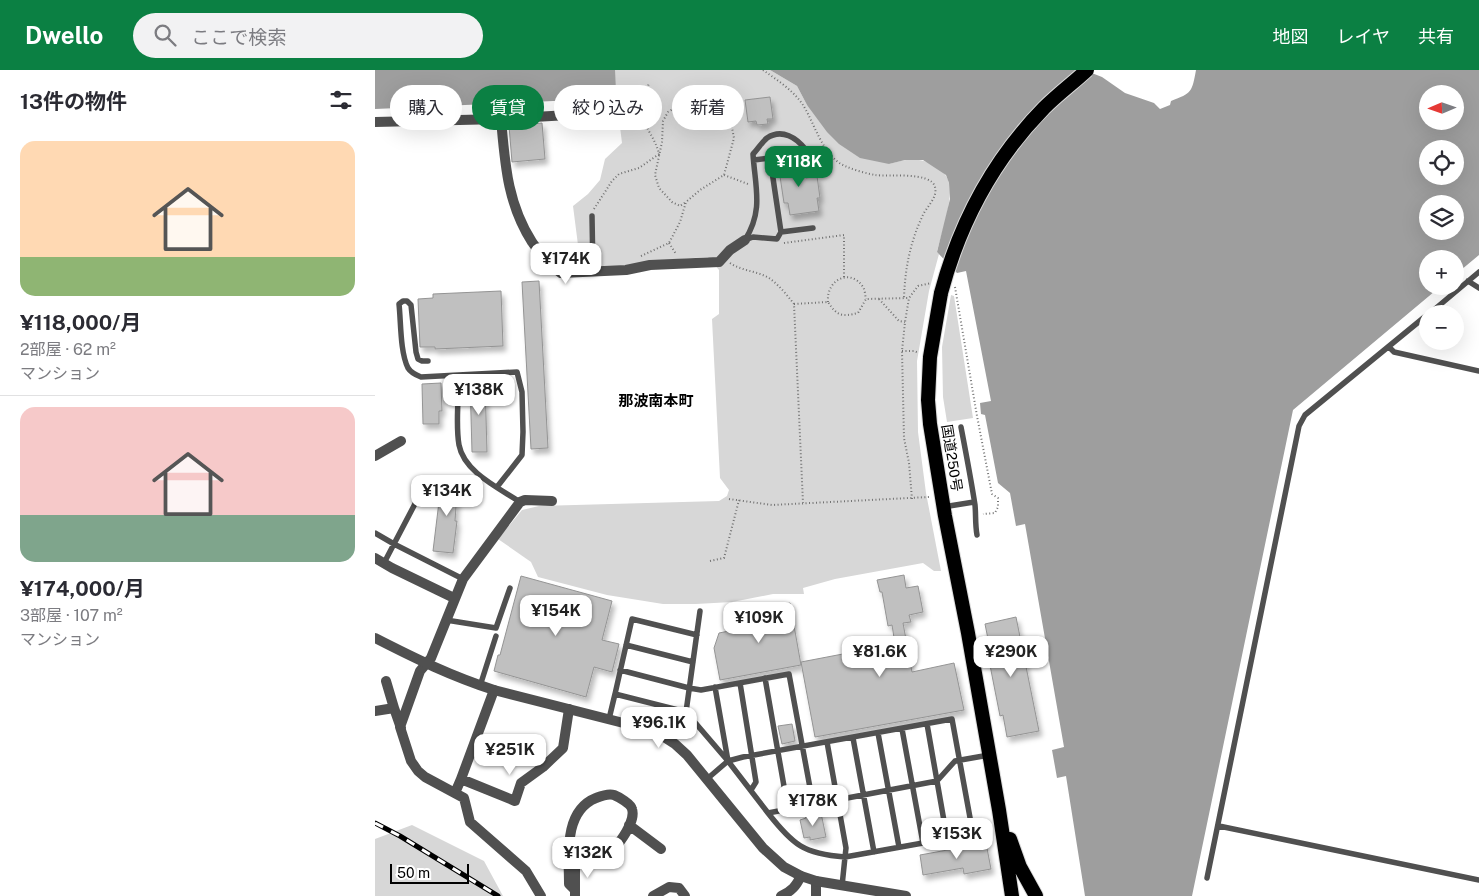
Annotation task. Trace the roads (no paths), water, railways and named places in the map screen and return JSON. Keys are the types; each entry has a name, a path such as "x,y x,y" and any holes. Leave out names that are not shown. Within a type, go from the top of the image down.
{"highway":[{"name":"国道250号","path":"1012,896 999,810 934,453 928,400 930,357 941,293 957,239 988,178 1009,148 1045,107 1087,70"},
{"path":"999,810 1020,867 1037,896"}],"street":[{"path":"375,122 472,119"},
{"path":"502,130 509,189 519,219 538,250 553,268 561,273 626,270 650,265 719,262 730,250 745,240"},
{"path":"375,456 401,441"},
{"path":"401,729 400,727 420,671 431,658 463,579 520,502 525,500 552,500"},
{"path":"379,561 454,598"},
{"path":"375,638 451,676 480,686 647,729 661,735 687,755 763,848 785,867 801,876 816,881 907,896"},
{"path":"386,681 413,765 425,777 464,798 470,822 526,871 541,896"},
{"path":"455,793 494,690"},
{"path":"375,711 394,708"},
{"path":"461,780 515,801 521,783 543,767 563,748 569,709"},
{"path":"605,795 616,796 631,806 633,816 620,841 608,856 595,863 575,864 575,893 569,884 572,824 585,805 592,800 605,795"},
{"path":"629,824 661,849"},
{"path":"781,896 797,886 801,876"},
{"path":"816,881 816,896"},
{"path":"653,896 669,887 679,888 685,896"}],"lane":[{"path":"745,240 753,227 757,211 753,154 768,137 790,135 799,140 806,150"},
{"path":"745,240 753,237 777,239 781,232 769,158 754,160"},
{"path":"592,216 593,272"},
{"path":"781,232 813,228"},
{"path":"1439,305 1479,272"},
{"path":"1468,281 1479,288"},
{"path":"428,361 418,359 411,305 407,301 403,301 399,304 404,358 409,370 415,375 421,377 517,372 522,392 522,455 497,487"},
{"path":"1207,878 1299,426 1305,414 1419,321"},
{"path":"1389,346 1394,352 1479,371"},
{"path":"458,394 459,444 463,458 477,473 520,502"},
{"path":"961,427 976,514 974,518 977,535"},
{"path":"379,561 394,544 417,500"},
{"path":"943,507 974,502"},
{"path":"375,533 463,579"},
{"path":"446,620 496,628 509,588"},
{"path":"686,712 700,611"},
{"path":"609,719 632,620 697,635"},
{"path":"480,686 496,636"},
{"path":"626,645 693,662"},
{"path":"620,670 701,690 789,674 813,804"},
{"path":"765,678 788,809"},
{"path":"740,683 756,782 751,790"},
{"path":"715,687 728,761"},
{"path":"615,694 686,712 728,761 781,830 806,850 824,855 845,857 973,834 953,719 752,755 728,761 707,779"},
{"path":"927,724 947,838"},
{"path":"901,729 923,843"},
{"path":"878,733 899,847"},
{"path":"853,738 874,852"},
{"path":"827,742 846,848 842,886"},
{"path":"769,813 937,781 955,760 989,755"},
{"path":"1219,826 1479,880"}],"railway":[{"path":"375,823 400,836 498,896"}],"district":[{"name":"那波南本町","path":"656,401"}]}
